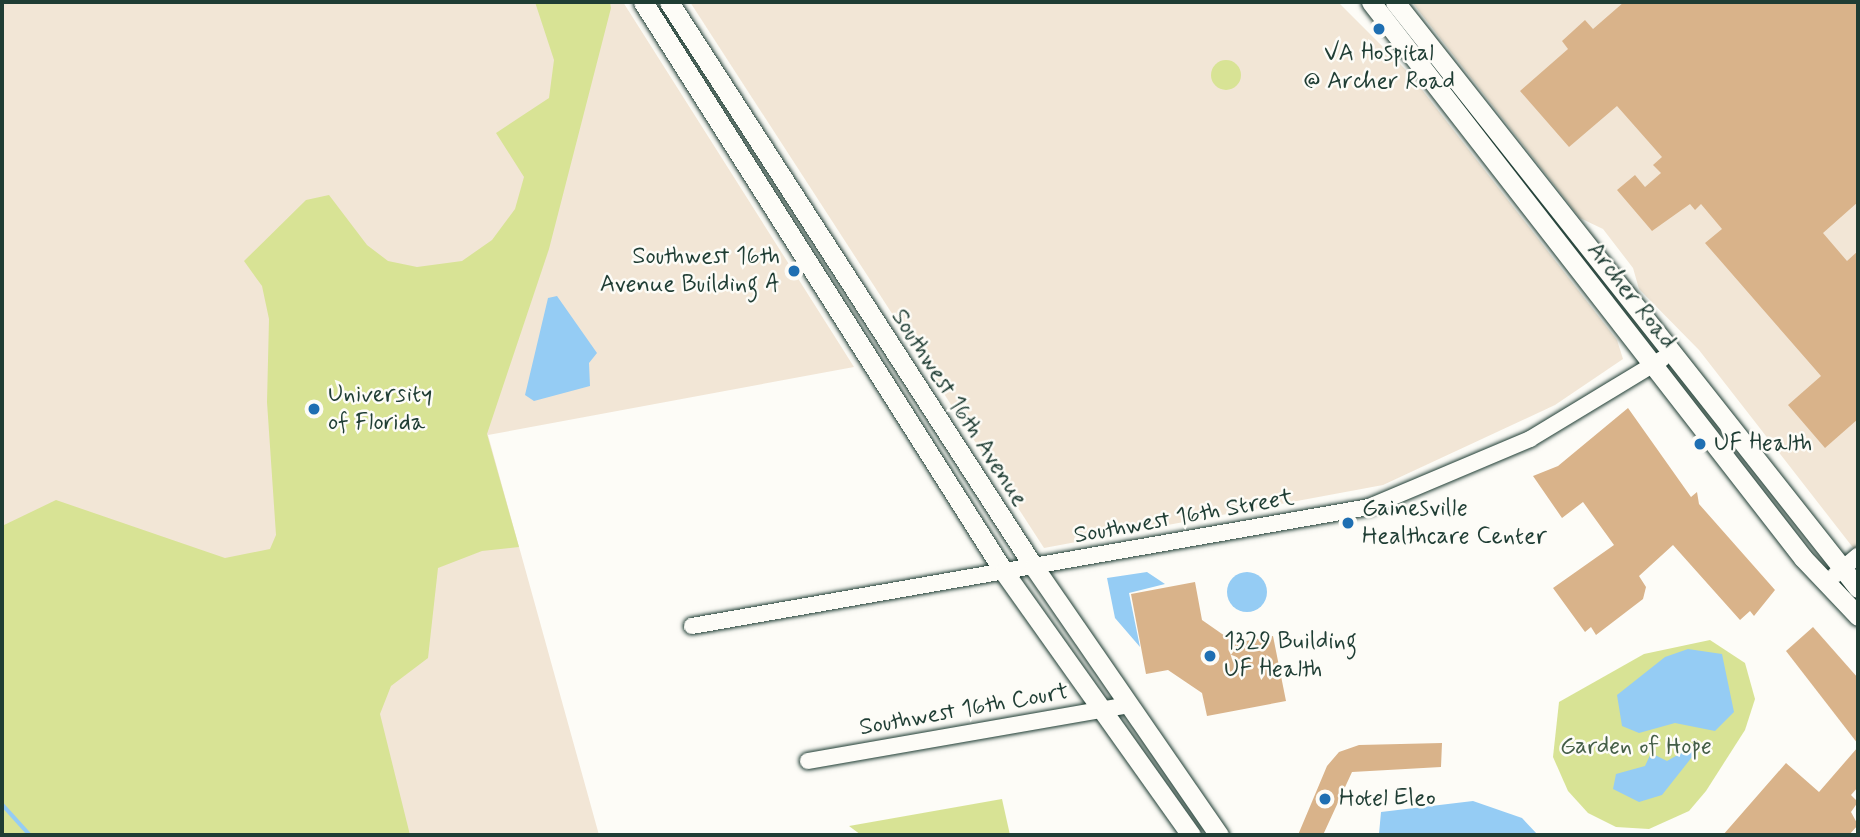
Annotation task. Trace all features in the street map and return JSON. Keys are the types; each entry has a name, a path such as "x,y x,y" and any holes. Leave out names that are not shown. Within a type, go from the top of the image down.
{"main road":[{"name":"Southwest 16th Avenue","path":"643,2 1004,572 1191,835"},
{"name":"Southwest 16th Avenue","path":"669,2 1034,567 1219,835"},
{"name":"Archer Road","path":"1371,2 1661,359 1858,588"},
{"name":"Archer Road","path":"1395,2 1825,583 1858,616"}],"street":[{"name":"Southwest 16th Street","path":"692,626 1034,567 1389,501 1531,439 1661,359"},
{"path":"1825,583 1858,556"},
{"name":"Southwest 16th Court","path":"808,761 1128,705"}],"shaded area":[{"name":"University of Florida","path":"2,2 623,2 854,367 488,435 599,835 2,835"},
{"path":"690,2 1338,2 1409,73 1617,340 1623,359 1555,405 1383,485 1044,548"},
{"path":"1412,2 1858,2 1858,554 1699,350 1639,289 1633,268 1603,229 1580,218"}],"green space":[{"path":"535,2 610,2 611,8 549,249 487,434 519,547 482,551 438,568 428,658 391,686 380,714 410,835 2,835 2,526 56,500 225,558 270,549 276,535 267,402 269,319 262,286 244,261 306,200 329,195 367,245 388,261 417,267 462,261 492,240 515,209 524,177 496,133 549,98 554,60"},
{"path":"1226,60 1237,64 1241,75 1237,86 1226,90 1215,86 1211,75 1215,64"},
{"name":"Garden of Hope","path":"1710,640 1745,663 1755,699 1745,730 1706,791 1689,811 1649,829 1616,827 1588,813 1568,791 1553,757 1559,702 1644,654"},
{"path":"1002,799 1010,835 861,835 849,826"}],"water":[{"path":"557,296 597,353 589,363 590,386 534,401 525,395 548,298"},
{"path":"1147,572 1165,584 1129,593 1140,647 1115,618 1107,578"},
{"path":"1247,572 1261,578 1267,592 1261,606 1247,612 1233,606 1227,592 1233,578"},
{"path":"1688,649 1722,654 1734,712 1715,731 1675,723 1639,733 1622,726 1617,695 1665,657"},
{"path":"1688,749 1696,752 1662,795 1639,802 1613,789 1616,774 1645,766 1651,753 1667,761"},
{"path":"1473,801 1522,818 1538,835 1379,834 1381,812"}],"building":[{"path":"1624,2 1858,2 1858,202 1823,233 1847,261 1858,251 1858,419 1825,448 1788,405 1821,376 1705,243 1722,229 1701,204 1695,210 1690,204 1652,231 1617,190 1635,175 1645,187 1661,173 1653,165 1662,157 1617,106 1569,147 1520,91 1568,49 1562,41 1585,20 1593,29"},
{"path":"1628,408 1691,497 1697,492 1699,504 1775,590 1754,616 1750,611 1740,620 1673,545 1639,576 1646,587 1643,599 1596,635 1591,627 1585,632 1553,588 1614,545 1583,502 1562,518 1533,476 1558,466"},
{"name":"1329 Building UF Health","path":"1195,582 1202,620 1235,643 1273,636 1286,701 1207,716 1202,693 1168,670 1146,674 1131,594"},
{"path":"1813,627 1858,678 1858,744 1786,651"},
{"name":"Hotel Eleo","path":"1442,743 1441,767 1352,772 1323,835 1298,835 1327,766 1339,752 1359,745"},
{"path":"1858,747 1858,787 1851,795 1858,802 1851,812 1858,825 1849,835 1723,835 1786,763 1819,792"}],"waterway":[{"path":"2,804 30,835"}],"place":[{"name":"VA Hospital @ Archer Road","path":"1379,29"},
{"name":"Southwest 16th Avenue Building A","path":"794,271"},
{"name":"University of Florida","path":"314,409"},
{"name":"UF Health","path":"1700,444"},
{"name":"Gainesville Healthcare Center","path":"1348,523"},
{"name":"1329 Building UF Health","path":"1210,656"},
{"name":"Hotel Eleo","path":"1325,799"}]}
